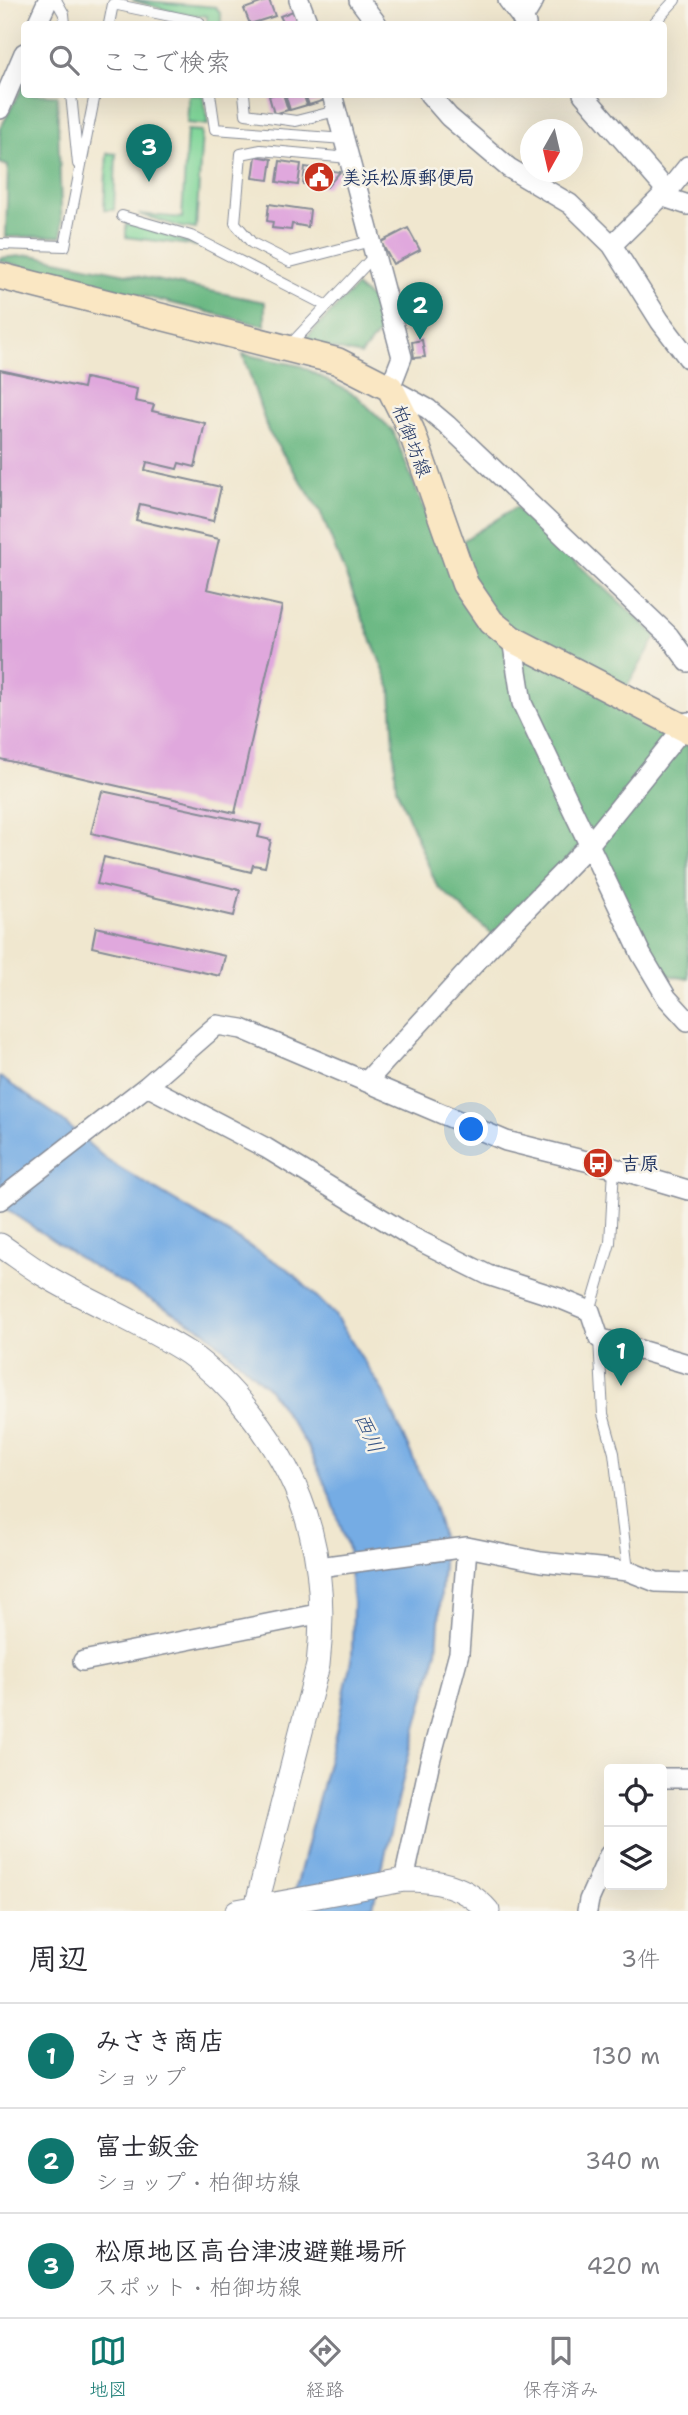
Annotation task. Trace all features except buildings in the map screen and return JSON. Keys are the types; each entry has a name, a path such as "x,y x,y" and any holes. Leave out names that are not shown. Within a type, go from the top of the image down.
{"main road":[{"name":"柏御坊線","path":"0,276 337,361 390,388 411,430 465,584 491,622 512,639 686,726"}],"street":[{"path":"38,21 48,0"},
{"path":"299,0 307,21"},
{"path":"359,0 375,21"},
{"path":"508,0 523,21"},
{"path":"524,21 534,0"},
{"path":"0,109 21,60"},
{"path":"432,98 449,117 509,168 570,204 612,245 660,321 688,358"},
{"path":"585,98 664,193 688,205"},
{"path":"334,103 401,358 390,388 428,409 447,425 669,636 688,662"},
{"path":"612,245 688,166"},
{"path":"512,639 522,703 641,954 667,998 688,1021"},
{"path":"367,1081 487,950 588,846 686,726"},
{"path":"0,1200 146,1086 216,1026 242,1029 506,1140 688,1190"},
{"path":"146,1086 266,1148 412,1237 488,1275 590,1311 599,1338 688,1364"},
{"path":"0,1245 45,1275 143,1326 190,1355 237,1396 259,1423 288,1468 313,1535 319,1567 322,1613 319,1655 311,1697 255,1908 404,1880 444,1882 465,1892 488,1911"},
{"path":"319,1567 462,1548 541,1562 628,1571 656,1582 688,1583"},
{"path":"404,1880 429,1761 459,1653 462,1548"},
{"path":"83,1661 322,1613"},
{"path":"667,1778 688,1778"},
{"path":"587,1911 604,1866"}],"lane":[{"path":"56,0 65,21"},
{"path":"656,21 676,0"},
{"path":"110,21 113,4 180,21"},
{"path":"71,98 79,175"},
{"path":"0,244 65,246 94,98"},
{"path":"211,98 215,129 347,149"},
{"path":"244,98 246,114 296,121 334,103"},
{"path":"347,149 261,150 241,154 235,223 252,243 290,262 373,248"},
{"path":"122,216 191,236 327,306"},
{"path":"288,347 327,306 373,248"},
{"path":"590,1311 610,1243 614,1168"},
{"path":"599,1338 603,1414 614,1453 628,1571"}],"green space":[{"path":"132,0 216,7 221,21 207,21 207,16 178,13"},
{"path":"21,90 21,98 57,98 62,236 6,237 8,166 0,163 0,129"},
{"path":"189,98 204,98 208,125 187,123"},
{"path":"187,130 202,131 196,229 139,214 182,218"},
{"path":"107,153 116,154 114,210 104,210"},
{"path":"126,224 138,226 198,246 126,237"},
{"path":"32,255 265,302 265,326 0,261 0,258"},
{"path":"356,287 377,303 379,333 361,355 302,342"},
{"path":"243,354 301,366 357,396 393,431 442,554 516,507 657,636 615,707 688,743 688,979 656,973 591,834 494,936 437,886 396,788 391,689 320,511 268,431"}],"water":[{"name":"西川","path":"0,1077 56,1115 107,1160 289,1270 334,1314 384,1393 433,1503 441,1531 443,1564 437,1651 373,1906 338,1911 290,1911 338,1723 352,1655 353,1602 348,1549 332,1500 308,1447 268,1388 206,1332 84,1261 0,1205"}],"place":[{"name":"美浜松原郵便局","path":"319,177"},
{"name":"松原地区高台津波避難場所","path":"149,182"},
{"name":"富士鈑金","path":"420,340"},
{"name":"吉原","path":"598,1163"},
{"name":"みさき商店","path":"621,1386"}]}
